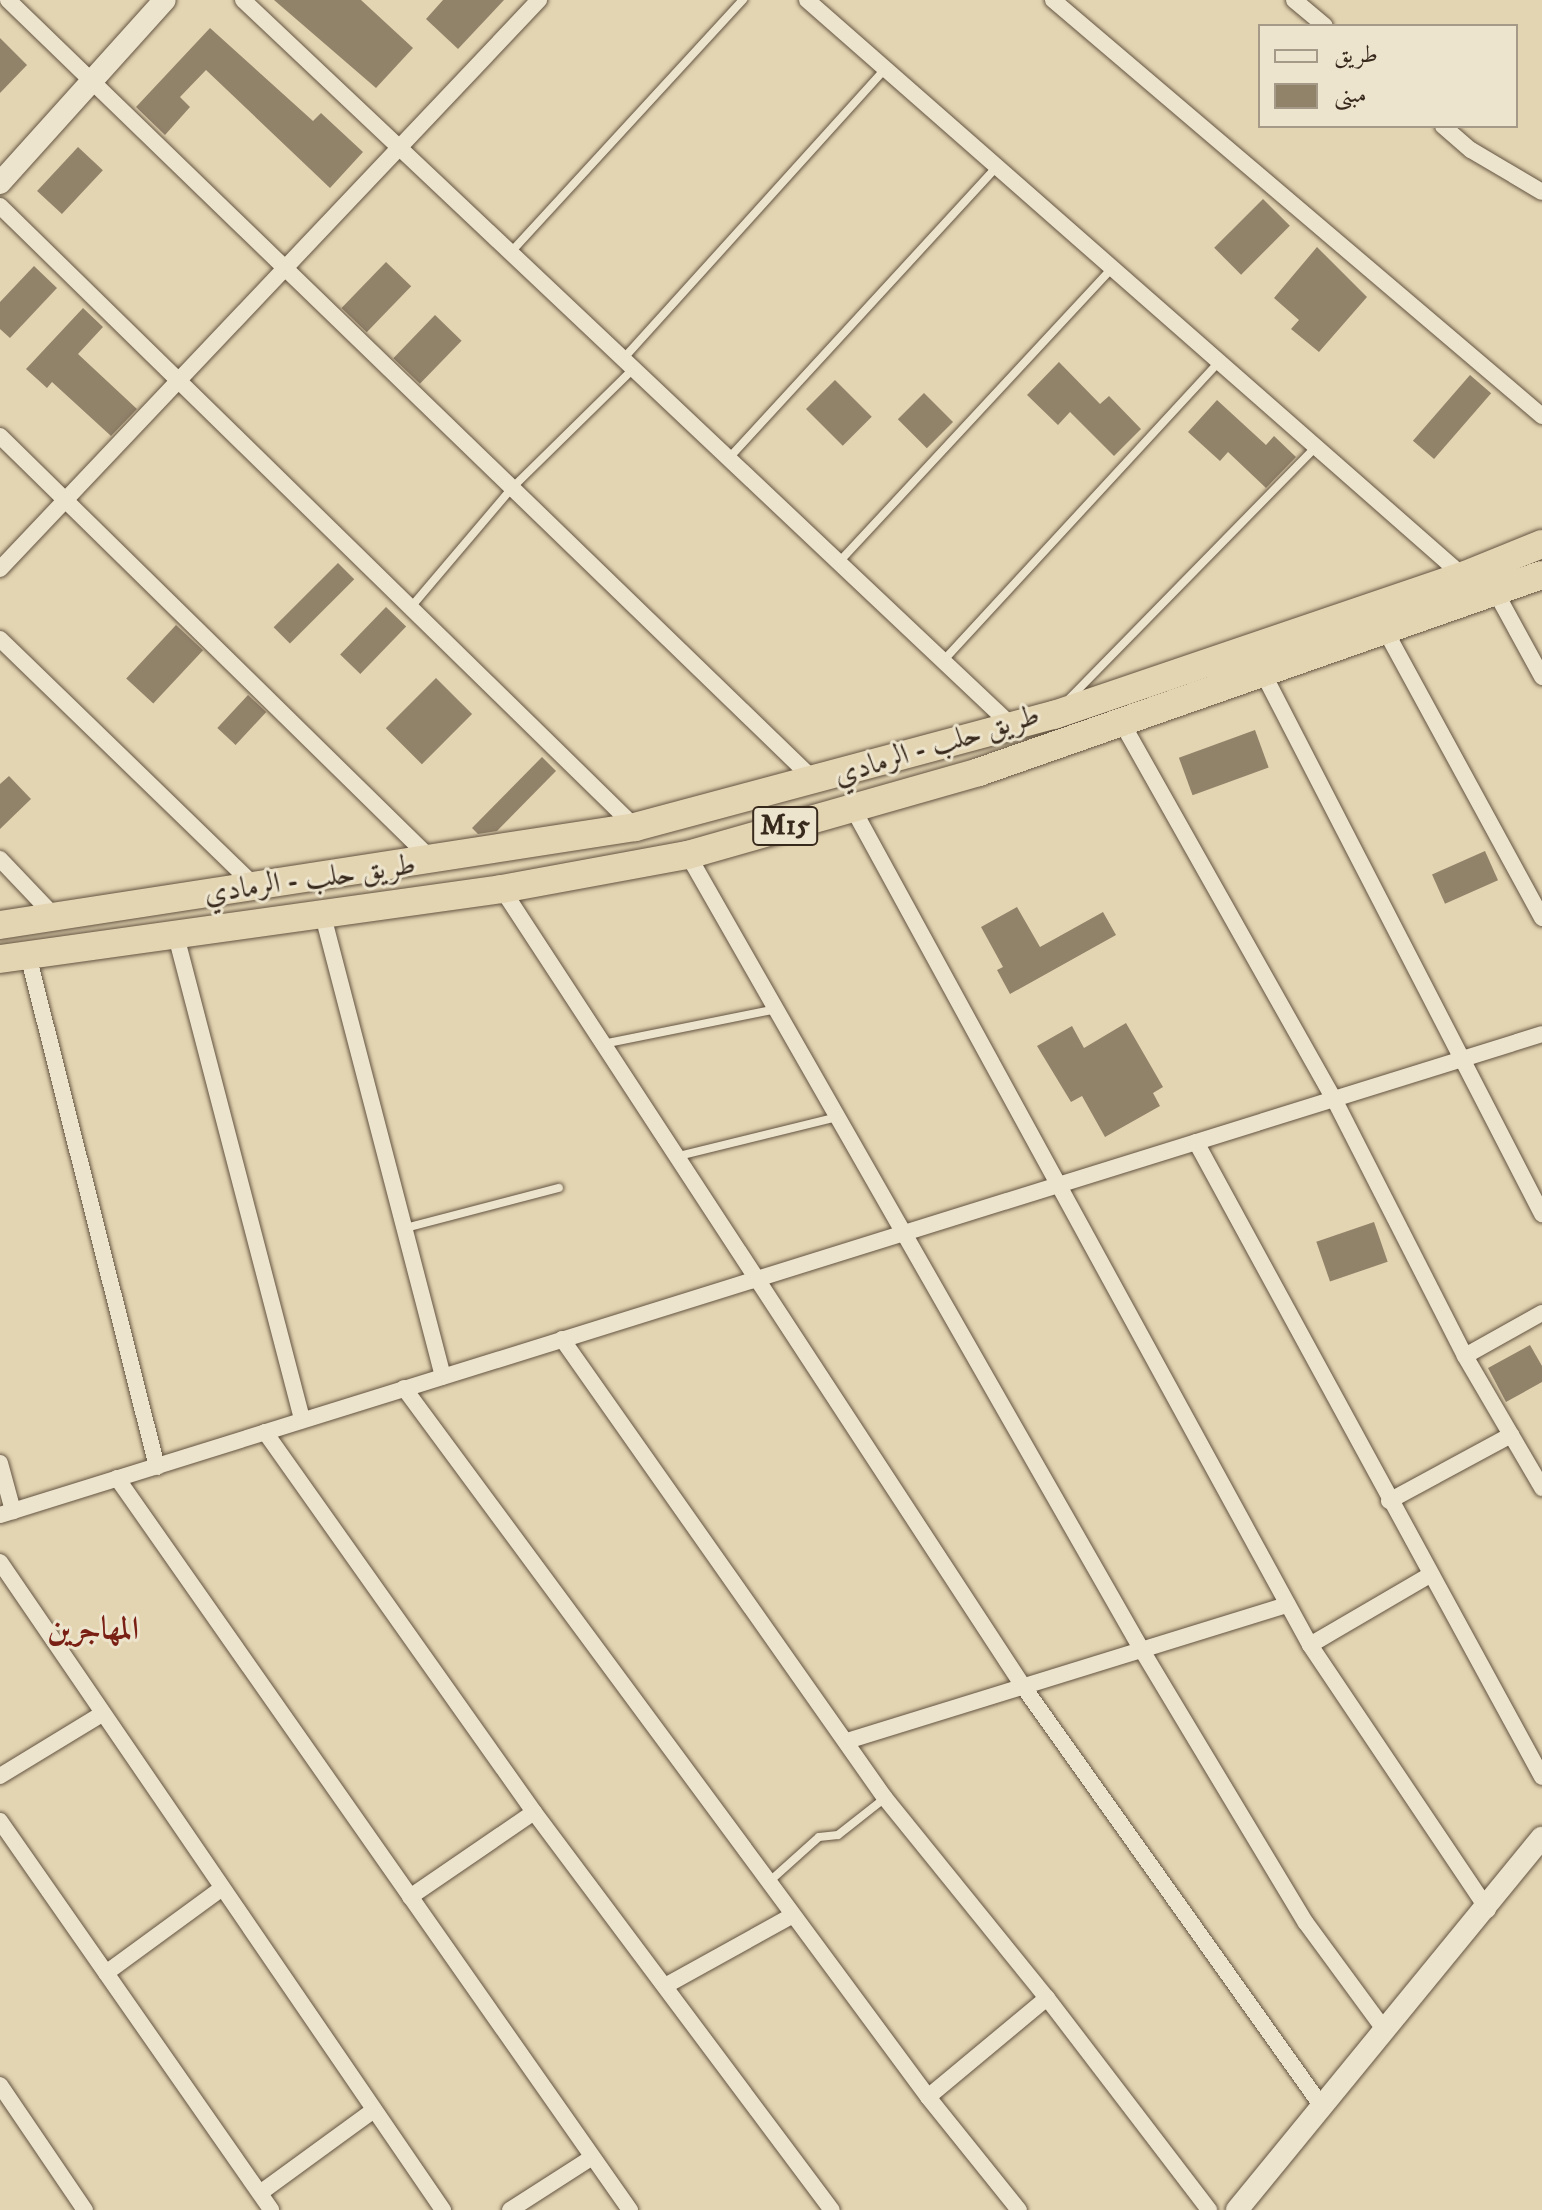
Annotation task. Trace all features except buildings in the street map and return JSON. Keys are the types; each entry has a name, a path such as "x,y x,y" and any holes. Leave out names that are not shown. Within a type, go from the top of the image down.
{"highway":[{"name":"طريق حلب - الرمادي","path":"0,925 257,888 635,827 1010,724 1054,715 1463,576 1542,544"},
{"name":"طريق حلب - الرمادي","path":"14,957 175,932 502,889 688,855 979,772 1542,575"}],"street":[{"path":"8,0 814,780"},
{"path":"0,183 165,0"},
{"path":"243,0 1010,724"},
{"path":"0,569 539,0"},
{"path":"807,0 1463,576"},
{"path":"1053,0 1542,416"},
{"path":"1294,0 1323,24"},
{"path":"1445,128 1471,150 1542,192"},
{"path":"0,206 635,827"},
{"path":"0,436 432,860"},
{"path":"1495,591 1542,677"},
{"path":"1385,630 1542,918"},
{"path":"0,639 257,888"},
{"path":"1263,673 1459,1059 1542,1214"},
{"path":"1122,723 1334,1099 1465,1356 1542,1488"},
{"path":"852,807 1310,1645 1488,1910"},
{"path":"688,855 906,1232 1143,1652 1306,1923 1386,2032"},
{"path":"0,859 54,916"},
{"path":"502,889 674,1157 1025,1689 1321,2105"},
{"path":"322,912 443,1376"},
{"path":"175,932 302,1419"},
{"path":"14,957 157,1467"},
{"path":"0,1463 6,1513 1542,1034"},
{"path":"1196,1142 1542,1777"},
{"path":"1465,1356 1542,1313"},
{"path":"562,1339 885,1798 1047,1998 1209,2210"},
{"path":"404,1388 771,1880 793,1915 928,2097 1019,2210"},
{"path":"265,1432 534,1812 832,2210"},
{"path":"1389,1501 1511,1435"},
{"path":"117,1478 630,2210"},
{"path":"0,1562 443,2210"},
{"path":"1310,1645 1430,1575"},
{"path":"847,1741 1025,1689 1287,1605"},
{"path":"0,1776 102,1714"},
{"path":"410,1897 534,1812"},
{"path":"0,1821 271,2210"},
{"path":"1237,2210 1321,2105 1488,1910 1542,1838"},
{"path":"106,1973 222,1888"},
{"path":"665,1986 793,1915"},
{"path":"928,2097 1047,1998"},
{"path":"0,2085 85,2210"},
{"path":"260,2193 374,2110"},
{"path":"510,2210 591,2158"}],"lane":[{"path":"511,253 743,0"},
{"path":"411,608 512,488 628,364 885,69"},
{"path":"729,458 997,167"},
{"path":"839,562 1112,268"},
{"path":"943,661 1219,362"},
{"path":"1054,715 1129,632 1316,447"},
{"path":"602,1044 777,1009"},
{"path":"674,1157 838,1117"},
{"path":"404,1228 559,1188"},
{"path":"771,1880 819,1837 838,1835 885,1798"}],"district":[{"name":"المهاجرين","path":"93,1630"}]}
